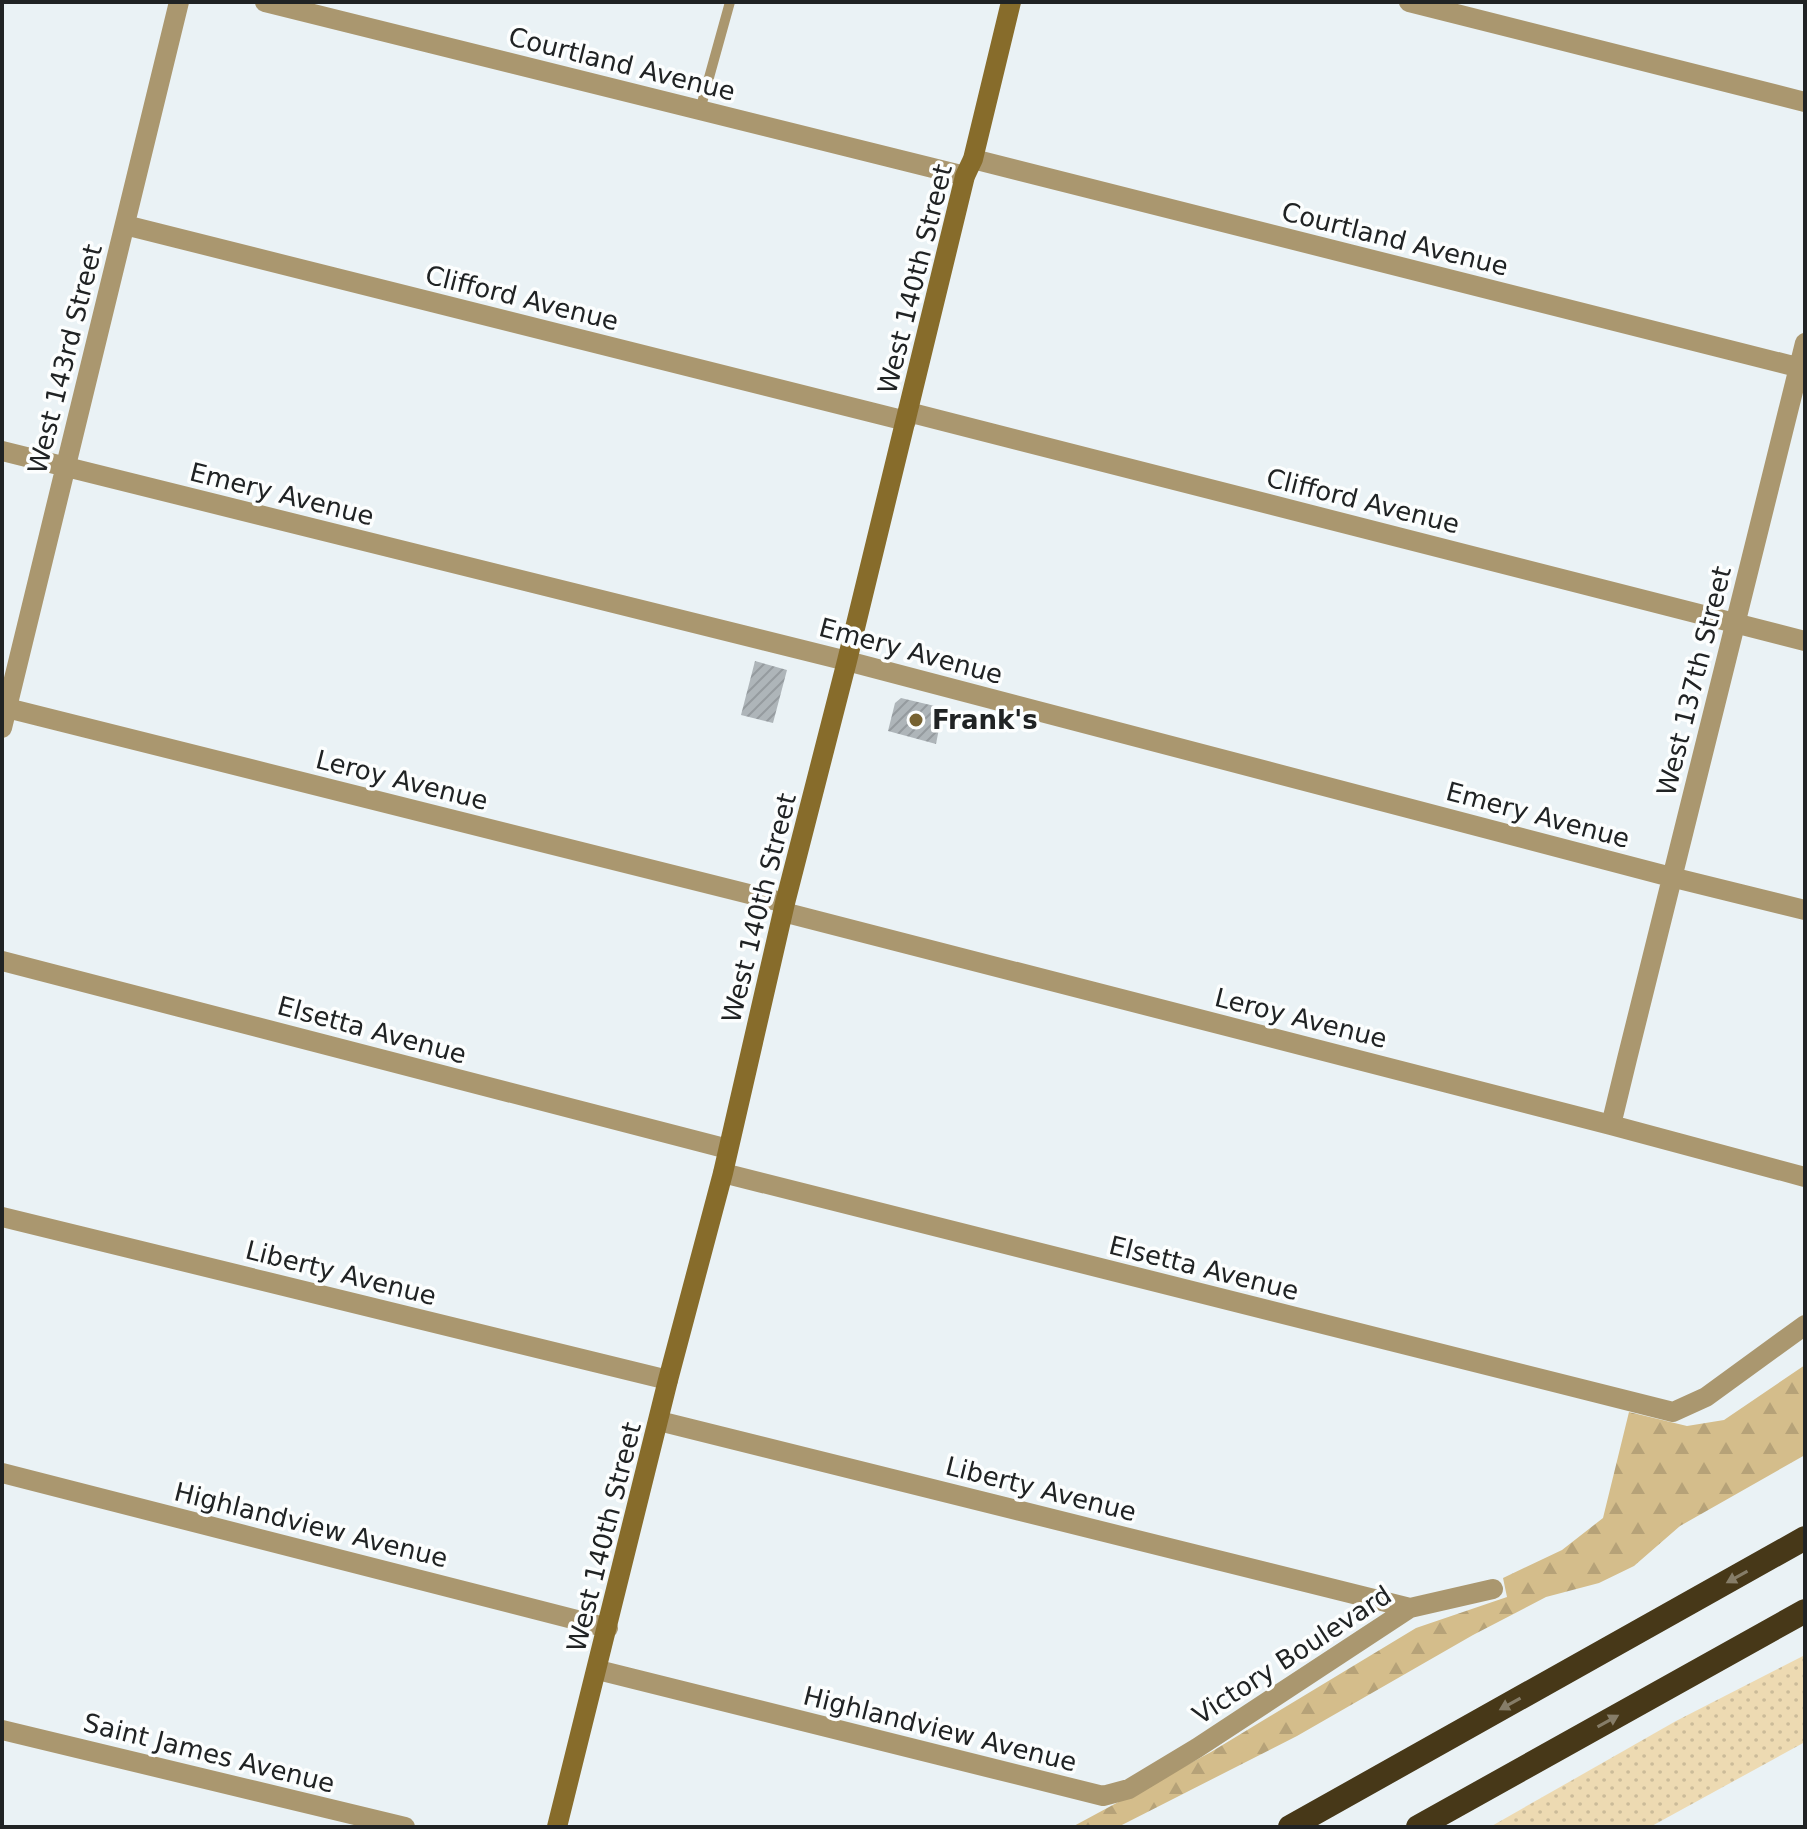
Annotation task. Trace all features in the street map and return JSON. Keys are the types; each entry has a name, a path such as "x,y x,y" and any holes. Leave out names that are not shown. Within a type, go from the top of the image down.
{"highway":[{"path":"1290,1827 1801,1540"},
{"path":"1418,1827 1805,1611"},
{"path":"1743,1645 1805,1619"}],"street":[{"name":"West 143rd Street","path":"2,728 179,2"},
{"name":"Courtland Avenue","path":"265,2 700,110 969,168 1802,369"},
{"name":"West 140th Street","path":"557,1827 723,1173 784,908 1011,2"},
{"path":"1409,2 1805,102"},
{"name":"Clifford Avenue","path":"125,225 907,416 1805,641"},
{"name":"West 137th Street","path":"1611,1125 1671,877 1802,369 1805,343"},
{"name":"Emery Avenue","path":"2,451 847,661 1805,910"},
{"name":"Leroy Avenue","path":"7,708 784,908 1805,1177"},
{"name":"Elsetta Avenue","path":"2,961 728,1149"},
{"name":"Elsetta Avenue","path":"723,1173 1673,1412 1706,1397 1805,1325"},
{"name":"Liberty Avenue","path":"2,1217 668,1380"},
{"name":"Liberty Avenue","path":"659,1421 1410,1608"},
{"name":"Highlandview Avenue","path":"2,1473 608,1628"},
{"name":"Victory Boulevard","path":"1129,1789 1410,1608 1493,1589"},
{"name":"Highlandview Avenue","path":"598,1670 1103,1796 1129,1789"},
{"name":"Saint James Avenue","path":"2,1730 405,1827"}],"lane":[{"path":"700,110 730,2"}],"shaded area":[{"path":"1805,1655 1805,1742 1650,1827 1490,1827 1676,1721"}],"green space":[{"path":"1805,1365 1805,1455 1680,1526 1634,1566 1599,1583 1546,1597 1473,1635 1297,1736 1118,1827 1072,1827 1211,1752 1416,1628 1507,1597 1503,1578 1562,1550 1603,1518 1629,1412 1687,1426 1724,1420"}],"building":[{"path":"755,661 787,670 773,723 741,715"},
{"name":"Frank's","path":"901,698 943,708 936,744 888,731 895,703"}],"place":[{"name":"Frank's","path":"916,720"}]}
